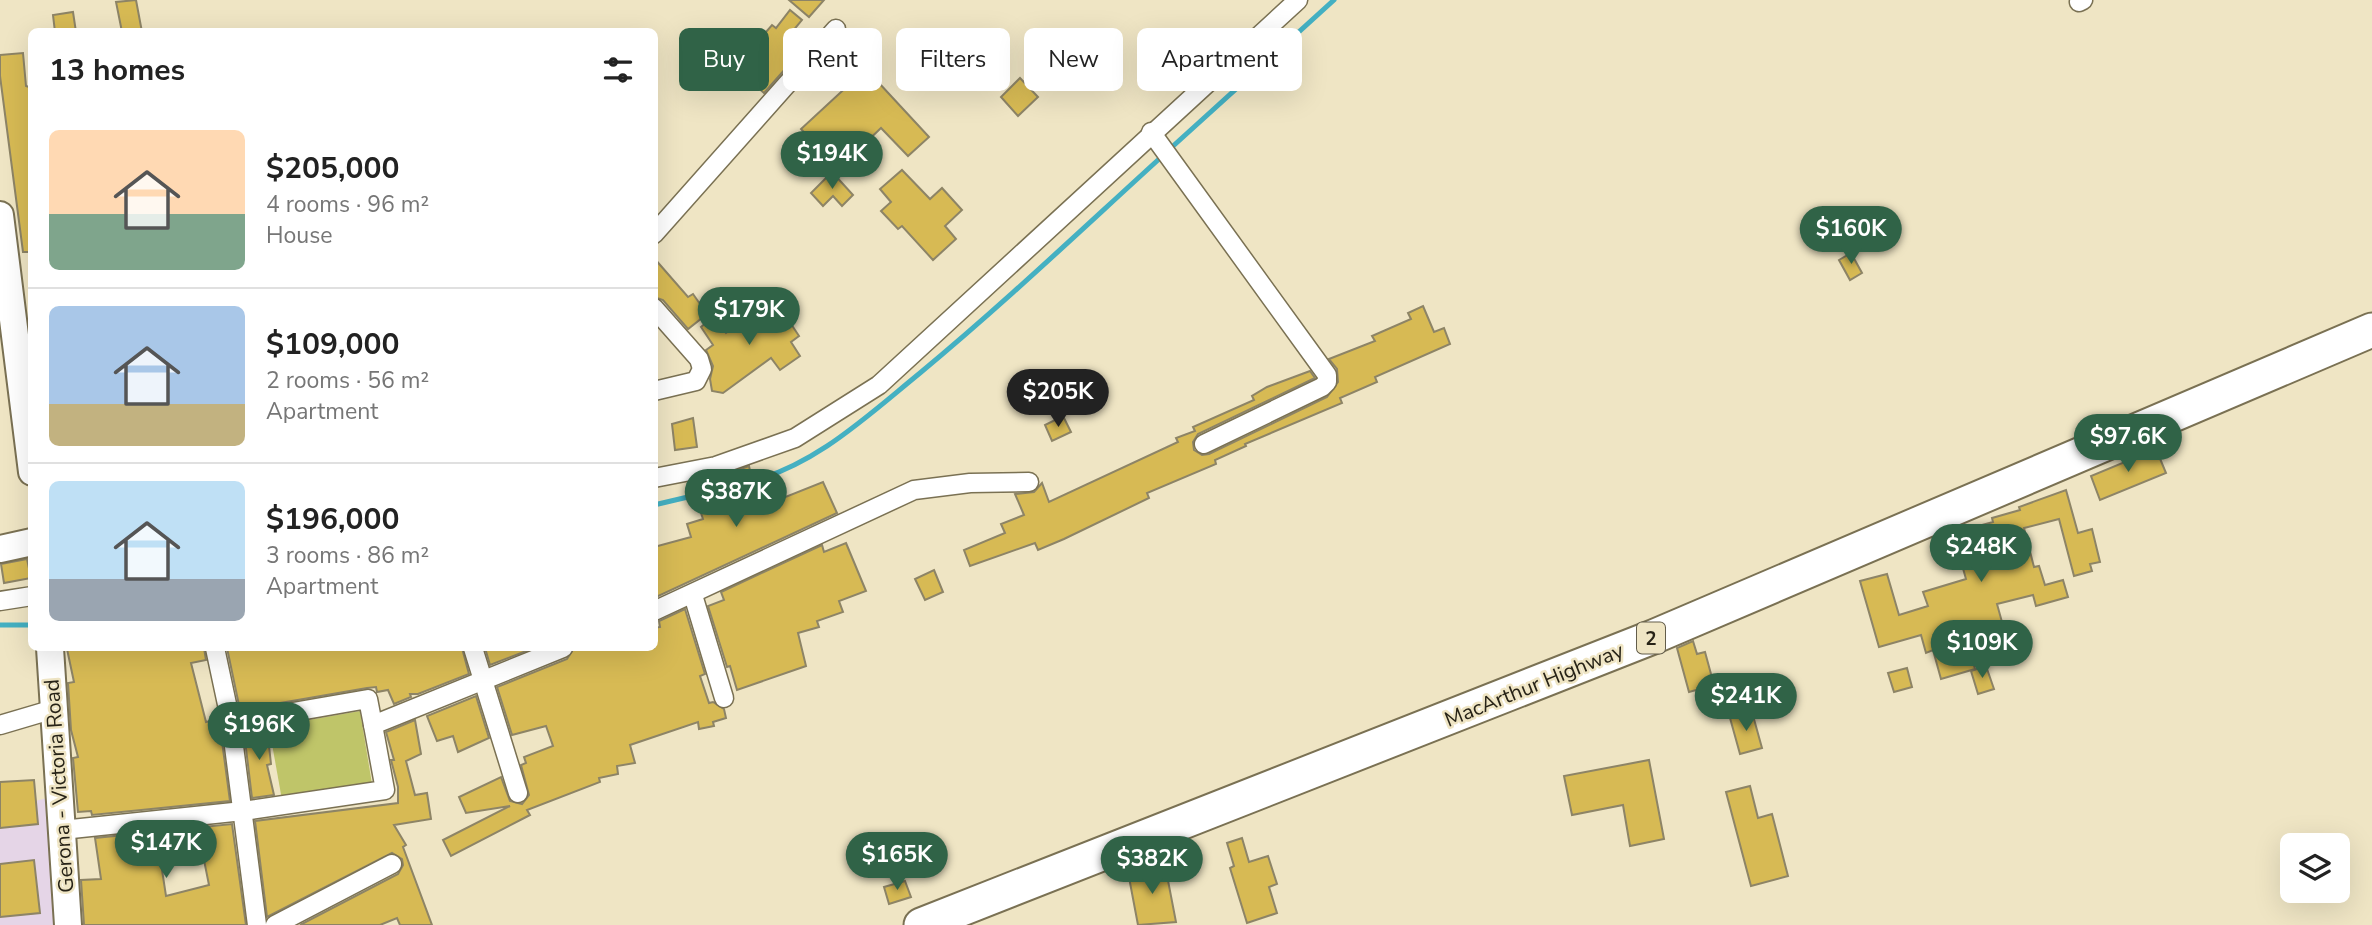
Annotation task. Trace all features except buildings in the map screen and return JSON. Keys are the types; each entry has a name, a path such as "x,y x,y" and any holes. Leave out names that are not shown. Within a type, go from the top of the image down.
{"highway":[{"name":"MacArthur Highway","path":"921,925 1653,637 2372,330"}],"main road":[{"path":"0,215 28,440"},
{"path":"0,550 28,543"},
{"name":"Gerona - Victoria Road","path":"50,651 68,925"}],"street":[{"path":"658,477 716,466 795,438 879,385 1151,132 1298,0"},
{"path":"658,229 783,89"},
{"path":"1151,132 1327,375 1327,382 1322,387 1204,444"},
{"path":"658,313 699,359 702,369 696,381 658,390"},
{"path":"658,609 693,595 799,541 914,490 970,483 1029,482"},
{"path":"693,595 724,698"},
{"path":"0,601 28,597"},
{"path":"216,651 231,723 257,925"},
{"path":"474,651 518,793"},
{"path":"373,725 556,651"},
{"path":"62,830 243,811 385,790 368,699 231,723"},
{"path":"0,725 54,709"},
{"path":"275,925 392,864"}],"shaded area":[{"path":"47,798 54,925 0,925 0,810"}],"green space":[{"path":"360,711 372,784 282,800 269,727"}],"waterway":[{"path":"1172,147 1334,0"},
{"path":"746,483 795,465 859,423 981,321 1158,160"},
{"path":"658,504 726,488"},
{"path":"0,625 28,625"}]}
